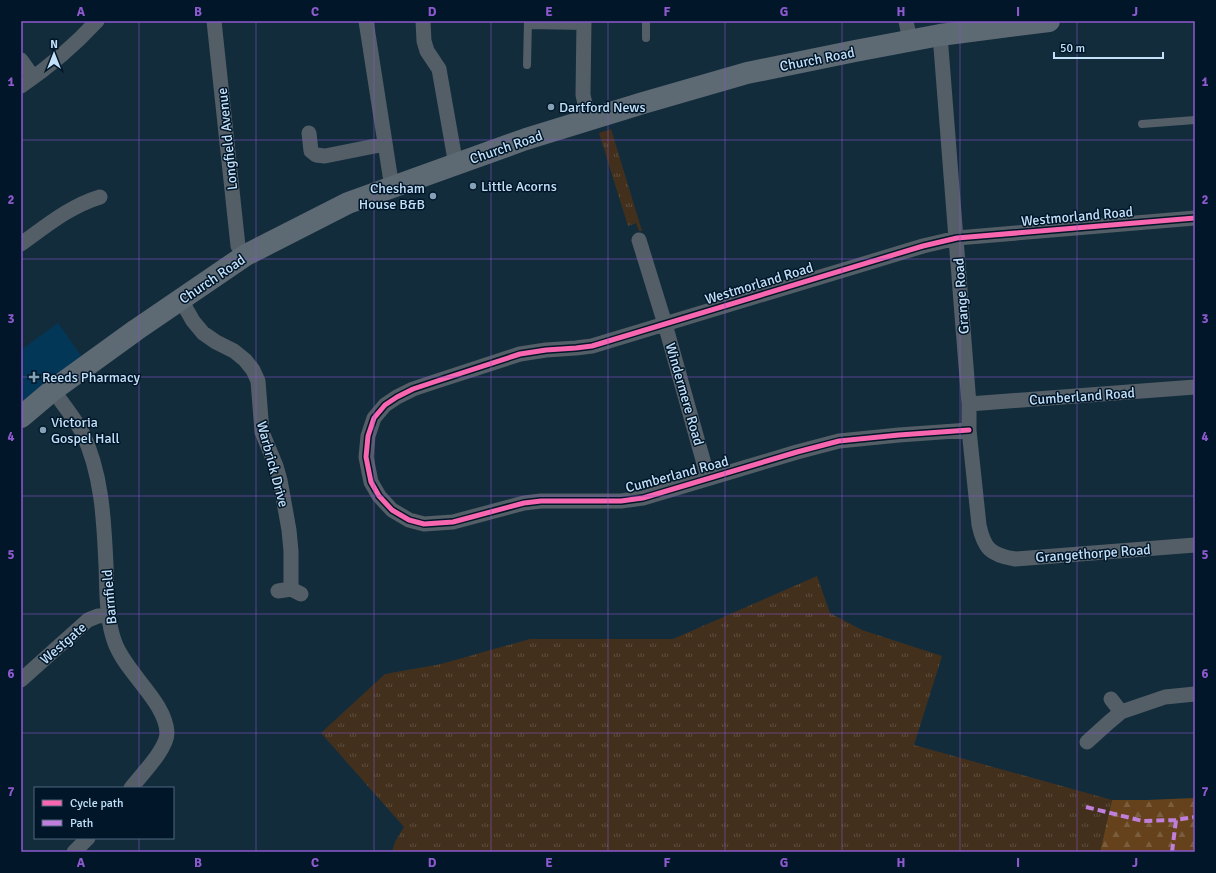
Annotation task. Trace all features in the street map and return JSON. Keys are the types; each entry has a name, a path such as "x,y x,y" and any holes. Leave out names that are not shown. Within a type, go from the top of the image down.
{"main road":[{"name":"Church Road","path":"21,416 53,390 136,330 246,255 348,203 526,139 591,118 747,73 908,31 940,35 1049,21"}],"street":[{"path":"21,60 27,82 58,59 98,21"},
{"name":"Longfield Avenue","path":"214,21 238,246 246,255"},
{"path":"366,21 392,188"},
{"path":"423,21 424,41 427,51 439,69 454,154 458,164"},
{"path":"584,24 583,95 586,108 591,118"},
{"name":"Grange Road","path":"940,35 957,238 969,404 969,430 979,525 985,544 993,552"},
{"path":"309,133 311,151 316,155 325,156 385,144"},
{"path":"21,244 76,206 87,200 100,197"},
{"name":"Westmorland Road","path":"366,446 374,418 385,405 397,397 412,389 520,354 592,346 923,246 957,238 1195,218"},
{"name":"Windermere Road","path":"639,240 665,324 708,478"},
{"name":"Warbrick Drive","path":"181,300 193,321 203,333 216,342 234,351 253,370 258,381 262,432 280,480 289,530 291,551 290,591"},
{"name":"Cumberland Road","path":"969,404 1195,387"},
{"name":"Barnfield","path":"53,390 81,431 90,451 99,484 106,549 109,615 115,642 123,659 160,710 166,724 167,735 164,746 132,787"},
{"name":"Cumberland Road","path":"366,446 367,468 371,482 379,496 392,510 409,520 424,524 453,522 524,503 541,501 621,501 643,498 839,441 969,430"},
{"name":"Grangethorpe Road","path":"993,552 1004,557 1015,559 1195,545"},
{"name":"Westgate","path":"21,680 88,620 98,616 109,615"},
{"path":"1088,742 1121,712 1165,697 1195,694"},
{"path":"1111,699 1121,712"},
{"path":"74,852 87,839"}],"lane":[{"path":"646,21 646,38"},
{"path":"527,65 528,23 584,24"},
{"path":"1142,124 1195,120"}],"shaded area":[{"path":"58,323 82,357 21,405 21,350"}],"green space":[{"path":"611,129 642,231 639,231 636,223 628,226 599,133"},
{"path":"817,576 830,613 862,630 942,656 914,745 1112,800 1100,852 392,852 395,842 404,827 321,733 385,674 441,664 530,639 673,639"},
{"path":"1195,798 1195,852 1100,852 1112,800"}],"marked path":[{"path":"1086,807 1143,821 1176,820 1195,817"},
{"path":"1172,852 1176,820"}],"cycle path":[{"path":"969,430 839,441 643,498 621,501 541,501 524,503 453,522 424,524 409,520 392,510 379,496 371,482 366,457 368,436 374,418 385,405 413,389 520,354 592,346 923,246 957,238 1195,218"}],"place":[{"name":"Dartford News","path":"551,107"},
{"name":"Little Acorns","path":"473,186"},
{"name":"Chesham House B&B","path":"433,196"},
{"name":"Reeds Pharmacy","path":"34,377"},
{"name":"Victoria Gospel Hall","path":"43,430"}]}
